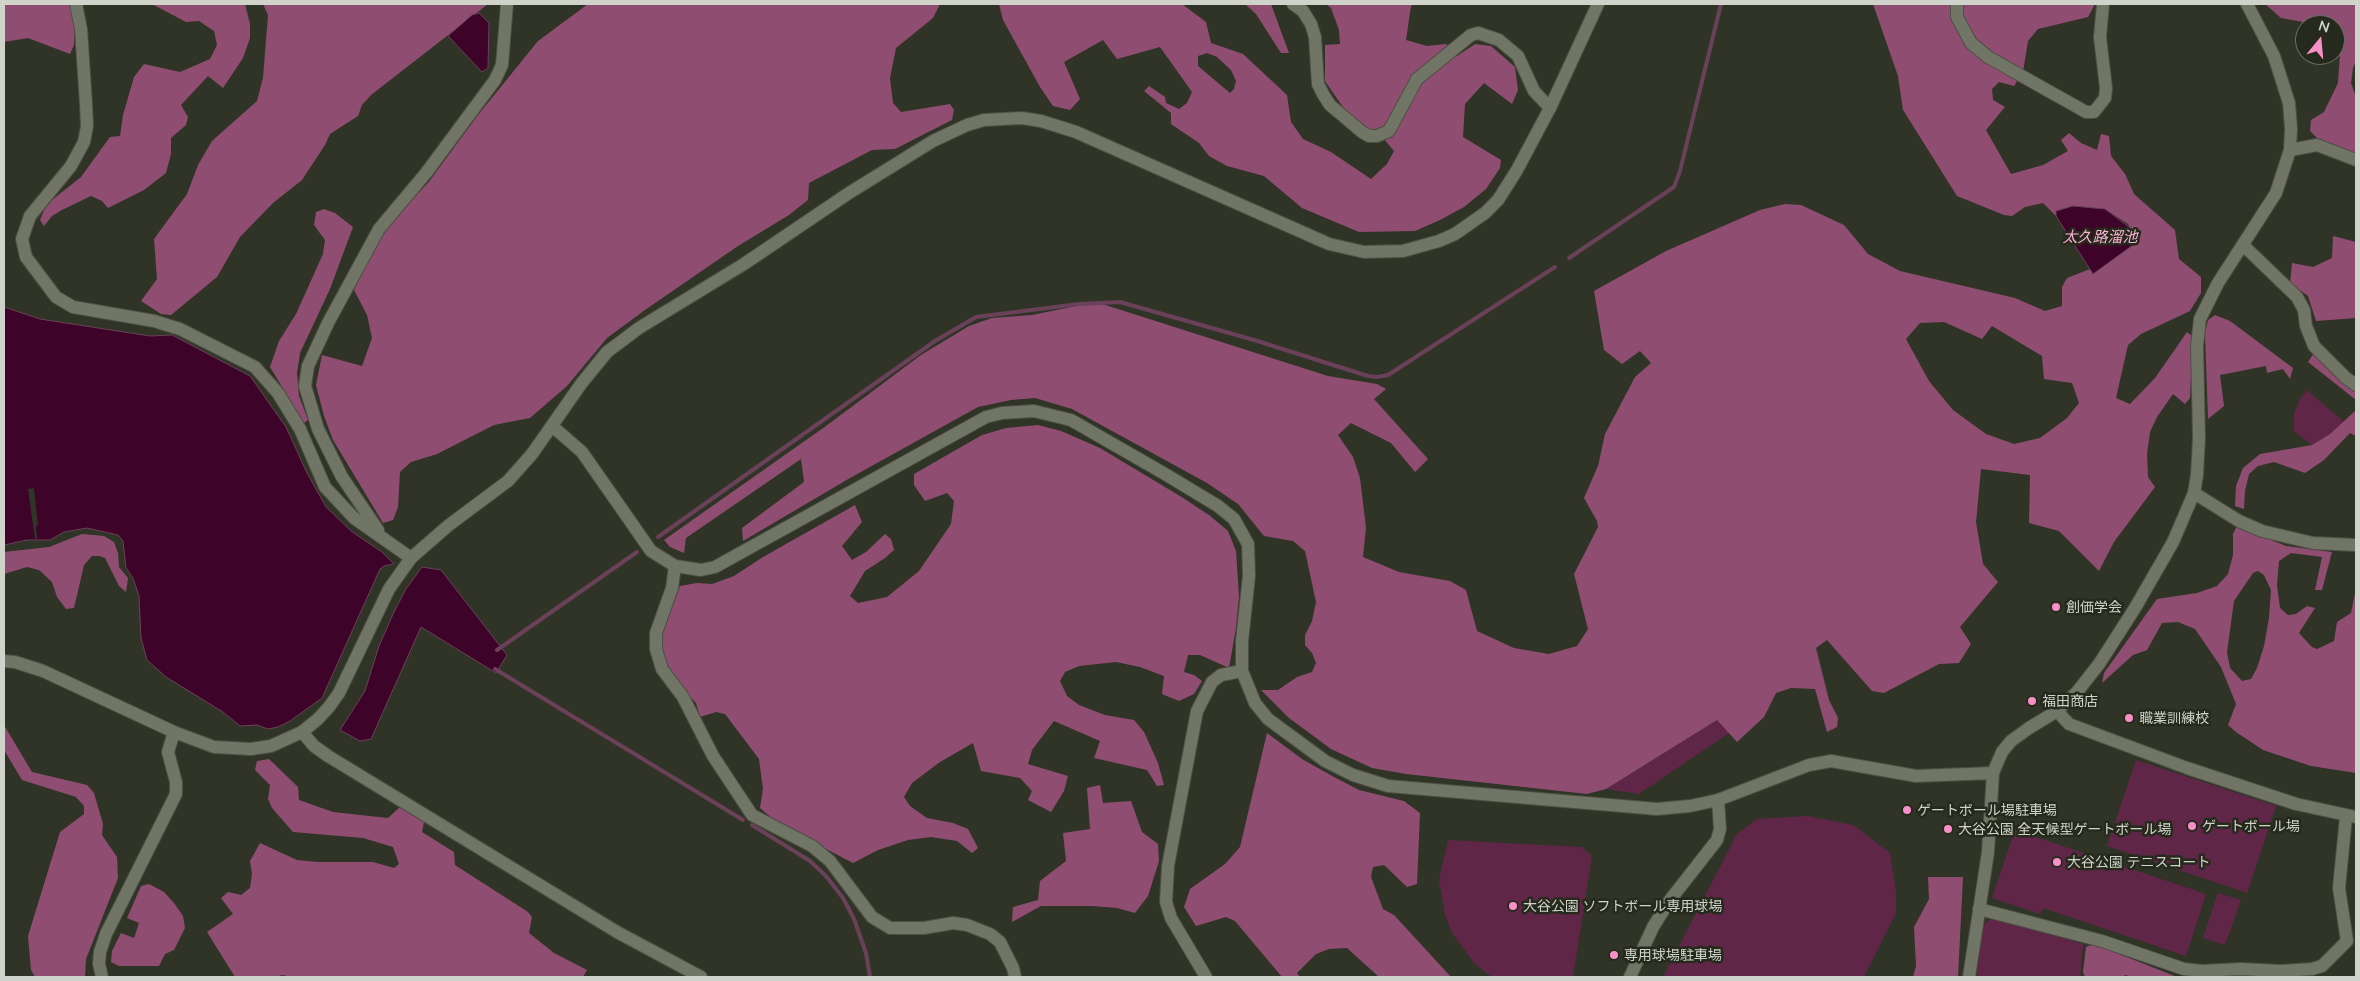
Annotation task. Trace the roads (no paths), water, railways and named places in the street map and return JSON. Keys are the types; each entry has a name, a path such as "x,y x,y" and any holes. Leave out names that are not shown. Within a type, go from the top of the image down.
{"street":[{"path":"76,4 81,29 84,65 87,119 85,134 77,158 27,221 22,239 26,257 56,296 73,307 154,321 180,329 255,367 278,393 300,429 325,487 354,518 412,558"},
{"path":"388,541 371,523 342,477 318,429 306,386 308,366 328,323 379,229 426,173 495,80 502,65 506,4"},
{"path":"1293,4 1303,11 1311,24 1318,84 1322,94 1330,105 1369,136 1377,136 1389,131 1417,79 1471,36 1478,33 1498,40 1518,56 1534,92 1550,108"},
{"path":"4,661 28,665 43,671 174,732 214,747 232,749 271,746 302,732 318,720 340,693 389,589 412,558 449,525 508,481 532,454 595,366 621,341 744,264 904,158 933,141 967,125 1003,118 1022,118 1058,126 1329,244 1364,252 1403,251 1455,234 1485,213 1510,182 1550,108 1598,4"},
{"path":"1957,4 1957,17 1971,43 1988,57 2086,112 2094,112 2105,98 2106,88 2100,37 2103,4"},
{"path":"1969,977 1988,852 1993,773 2002,752 2011,742 2057,711 2077,692 2099,664 2135,608 2173,542 2194,493 2199,438 2198,346 2200,319 2218,283 2276,193 2290,150 2292,130 2288,103 2274,56 2247,4"},
{"path":"2290,150 2317,145 2356,160"},
{"path":"2243,246 2297,297 2304,310 2306,326 2314,346 2346,378 2356,385"},
{"path":"552,426 582,452 651,551 675,566 701,570 715,566 986,417 1017,411 1034,411 1057,415 1088,428 1218,506 1238,524 1248,544 1249,560 1242,641 1242,671 1255,703 1268,719 1325,761 1353,775 1388,786 1657,809 1690,806 1718,800 1809,765 1831,761 1916,776 1993,773"},
{"path":"2194,493 2239,521 2262,531 2312,543 2356,545"},
{"path":"675,566 670,594 656,633 656,649 662,669 683,697 713,756 752,815 812,846 824,856 842,876 872,917 890,928 924,928 953,923 967,924 990,934 1000,942 1013,968 1015,977"},
{"path":"1206,977 1171,918 1166,902 1168,866 1197,711 1212,682 1221,675 1242,671"},
{"path":"1979,909 2102,941 2184,969 2312,970 2322,966 2347,941 2340,888 2351,817 2256,792 2187,768 2069,724 2057,711"},
{"path":"102,977 99,964 100,952 106,934 176,794 176,782 168,752 174,732"},
{"path":"302,732 314,746 337,761 617,932 701,977"},
{"path":"1630,977 1654,927 1670,900 1717,840 1720,829 1718,800"}],"water":[{"path":"479,13 489,23 488,68 482,72 448,36 472,15"},
{"name":"太久路溜池","path":"2073,206 2105,209 2137,233 2137,242 2093,274 2056,216 2056,211"},
{"path":"4,307 40,319 150,336 172,335 250,376 286,427 307,473 326,507 351,531 382,552 394,564 380,569 322,698 290,721 278,727 268,729 257,725 240,726 223,712 166,677 147,660 141,638 139,596 133,578 126,568 123,541 118,535 87,528 64,532 50,540 27,540 4,545"},
{"path":"422,567 441,570 507,655 496,673 421,627 371,739 360,741 340,730 365,691 379,646 394,612 406,589"}],"waterway":[{"path":"1569,258 1674,187 1680,171 1721,4"},
{"path":"658,537 935,341 976,317 1079,304 1120,302 1254,340 1368,376 1377,377 1388,375 1555,267"},
{"path":"497,650 637,552"},
{"path":"495,669 743,820"},
{"path":"752,825 810,861 826,876 843,898 854,919 866,953 870,977"}],"place":[{"name":"創価学会","path":"2056,607"},
{"name":"福田商店","path":"2032,701"},
{"name":"職業訓練校","path":"2129,718"},
{"name":"ゲートボール場駐車場","path":"1907,810"},
{"name":"ゲートボール場","path":"2192,826"},
{"name":"大谷公園 全天候型ゲートボール場","path":"1948,829"},
{"name":"大谷公園 テニスコート","path":"2057,862"},
{"name":"大谷公園 ソフトボール専用球場","path":"1513,906"},
{"name":"専用球場駐車場","path":"1614,955"}]}
